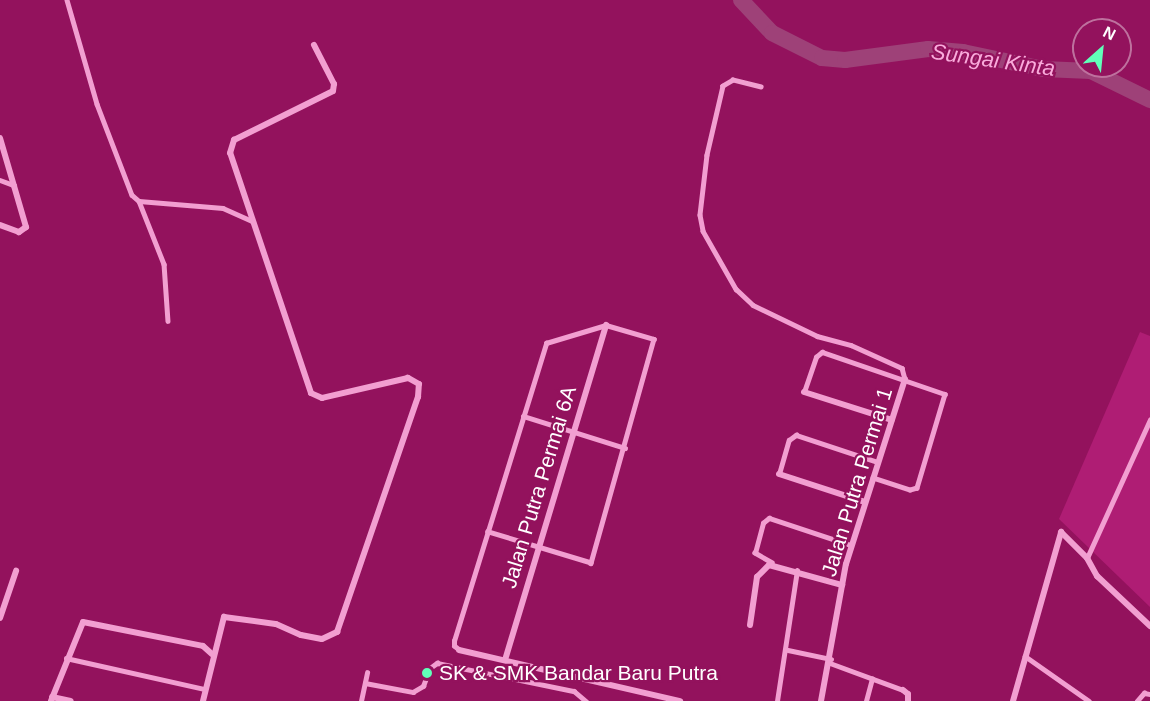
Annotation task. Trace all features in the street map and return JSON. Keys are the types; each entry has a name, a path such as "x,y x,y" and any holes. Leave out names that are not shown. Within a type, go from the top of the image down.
{"street":[{"path":"203,701 220,622 226,616 276,624 296,634 322,639 337,632 397,464 420,389 418,382 408,378 322,398 314,395 230,153 232,144 333,91 334,84 315,45"},
{"path":"0,138 25,222 25,230 19,232 0,225"},
{"name":"Jalan Putra Permai 6A","path":"505,660 572,431 606,325"},
{"name":"Jalan Putra Permai 1","path":"821,701 842,585 852,545 905,379"},
{"path":"804,392 892,420"},
{"path":"779,474 865,502"},
{"path":"1013,701 1061,532 1087,558 1097,576 1150,626"},
{"path":"750,625 757,577 772,565 842,585"},
{"path":"0,618 16,571"},
{"path":"71,701 51,699 77,628 90,622 202,646 213,654"},
{"path":"459,650 680,701"},
{"path":"903,690 908,694 908,701"}],"lane":[{"path":"67,0 123,179 139,201 164,264 168,321"},
{"path":"761,87 733,80 727,82 720,93 706,165 700,215 702,231 730,281 753,305 817,336 845,343 902,368 905,379"},
{"path":"0,180 14,185"},
{"path":"139,201 223,208 252,221"},
{"path":"459,650 454,646 454,641 546,343 606,325 655,341 591,563 537,549 488,532"},
{"path":"804,392 816,357 822,352 941,391 946,397 922,475 912,490 873,478"},
{"path":"523,416 625,448"},
{"path":"1087,558 1150,420"},
{"path":"779,474 789,440 796,435 878,462"},
{"path":"772,565 755,553 763,523 770,518 852,545"},
{"path":"777,701 788,650 797,571"},
{"path":"788,650 830,661 903,690"},
{"path":"1025,656 1089,701"},
{"path":"66,658 205,689"},
{"path":"365,683 413,692 423,686 430,668 437,663 574,691 586,701"},
{"path":"361,701 367,673"},
{"path":"866,701 872,679"},
{"path":"1137,701 1144,693 1150,694"}],"shaded area":[{"path":"1140,332 1150,336 1150,607 1059,519"}],"waterway":[{"name":"Sungai Kinta","path":"741,0 772,33 822,58 845,60 928,49 963,52 1043,69 1091,71 1150,100"}],"place":[{"name":"SK & SMK Bandar Baru Putra","path":"427,673"}]}
